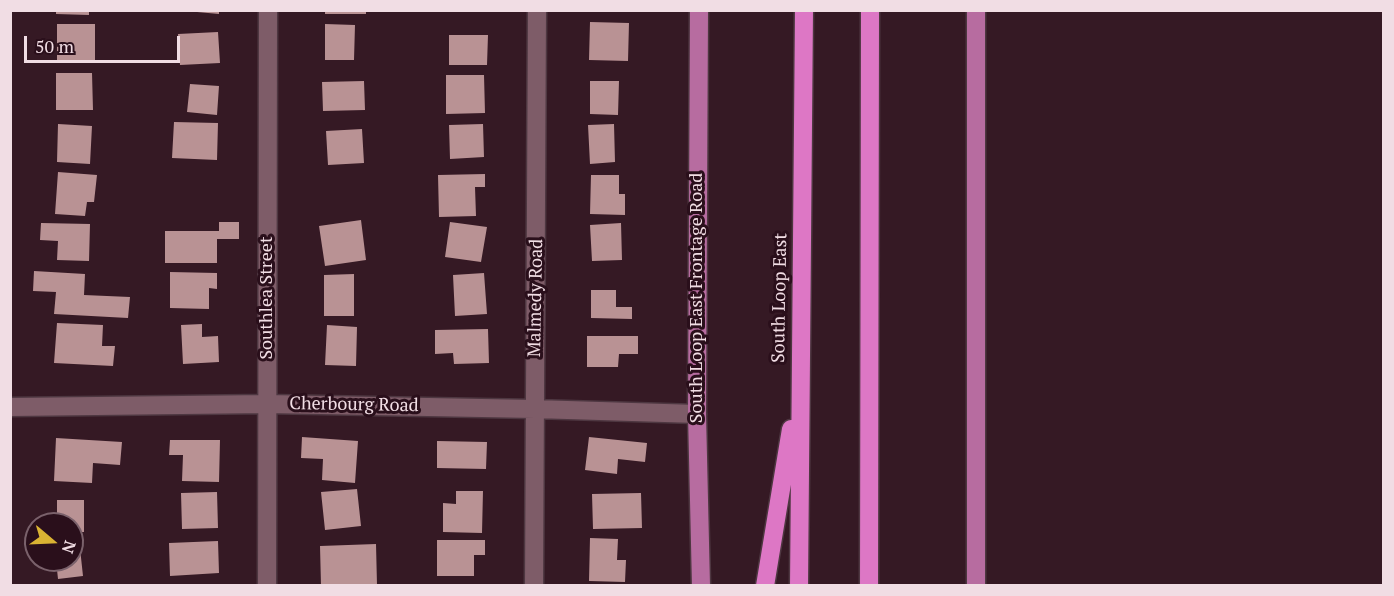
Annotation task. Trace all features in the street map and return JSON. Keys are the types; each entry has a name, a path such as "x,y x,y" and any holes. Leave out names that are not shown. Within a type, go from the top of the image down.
{"highway":[{"name":"South Loop East","path":"799,585 804,10"},
{"path":"869,585 870,10"},
{"path":"765,585 800,377"},
{"path":"868,495 881,585"}],"main road":[{"name":"South Loop East Frontage Road","path":"699,10 696,414 701,585"},
{"path":"976,10 976,585"}],"street":[{"name":"Southlea Street","path":"267,585 268,10"},
{"name":"Malmedy Road","path":"534,585 537,10"},
{"name":"Cherbourg Road","path":"10,407 267,404 696,414"}],"building":[{"path":"56,10 89,10 89,15 56,14"},
{"path":"197,10 219,10 219,14 197,12"},
{"path":"325,10 366,10 366,14 325,14"},
{"path":"590,22 629,23 628,61 589,60"},
{"path":"57,24 95,24 95,63 57,63"},
{"path":"325,24 355,25 354,60 325,60"},
{"path":"218,32 220,63 180,65 178,34"},
{"path":"449,35 488,35 487,65 449,65"},
{"path":"56,73 92,73 93,110 56,110"},
{"path":"446,75 484,75 485,113 446,114"},
{"path":"364,81 365,110 323,111 322,82"},
{"path":"590,81 619,81 618,115 590,114"},
{"path":"190,84 219,86 217,115 187,112"},
{"path":"174,122 218,123 217,160 172,158"},
{"path":"58,124 92,126 90,164 57,162"},
{"path":"483,124 484,157 450,159 449,125"},
{"path":"614,124 615,162 590,164 588,125"},
{"path":"362,129 364,163 328,165 326,131"},
{"path":"58,172 97,175 94,202 87,202 85,216 55,214"},
{"path":"485,174 485,187 475,187 476,216 439,217 438,175"},
{"path":"591,175 619,175 619,194 625,194 625,215 590,214"},
{"path":"361,220 366,260 325,266 319,226"},
{"path":"219,222 239,222 239,239 217,239 217,263 165,263 165,231 219,231"},
{"path":"450,222 487,227 481,262 445,257"},
{"path":"41,223 90,224 89,261 57,260 58,241 40,240"},
{"path":"621,223 622,260 592,261 590,225"},
{"path":"34,271 85,274 84,295 130,297 128,318 54,314 56,292 33,291"},
{"path":"170,272 217,273 217,289 209,288 209,309 170,308"},
{"path":"484,273 487,314 455,316 453,275"},
{"path":"354,274 354,316 324,316 324,275"},
{"path":"591,290 616,290 616,307 632,307 632,319 591,318"},
{"path":"57,323 103,325 102,346 115,346 113,366 54,363"},
{"path":"202,324 202,337 218,336 219,362 183,364 181,325"},
{"path":"327,325 357,327 356,366 325,365"},
{"path":"488,329 489,363 454,364 453,353 435,354 435,330"},
{"path":"587,336 638,336 638,354 619,354 618,367 587,367"},
{"path":"302,437 358,441 355,483 322,480 323,459 301,458"},
{"path":"589,437 647,443 645,462 618,459 617,474 585,470"},
{"path":"56,438 122,442 120,465 93,463 92,483 54,481"},
{"path":"170,440 220,440 219,482 182,481 183,455 169,455"},
{"path":"437,441 487,442 486,469 437,468"},
{"path":"357,489 361,526 325,530 321,492"},
{"path":"456,491 483,491 482,533 443,532 443,503 456,504"},
{"path":"217,492 218,528 182,529 181,493"},
{"path":"641,493 642,528 593,529 592,494"},
{"path":"57,500 84,500 84,512 57,512"},
{"path":"590,538 618,539 617,560 626,560 625,582 589,581"},
{"path":"437,540 485,540 485,555 474,555 474,576 437,576"},
{"path":"218,541 219,573 170,576 169,543"},
{"path":"376,544 377,585 321,586 320,546"},
{"path":"57,572 83,572 83,576 58,579"}]}
